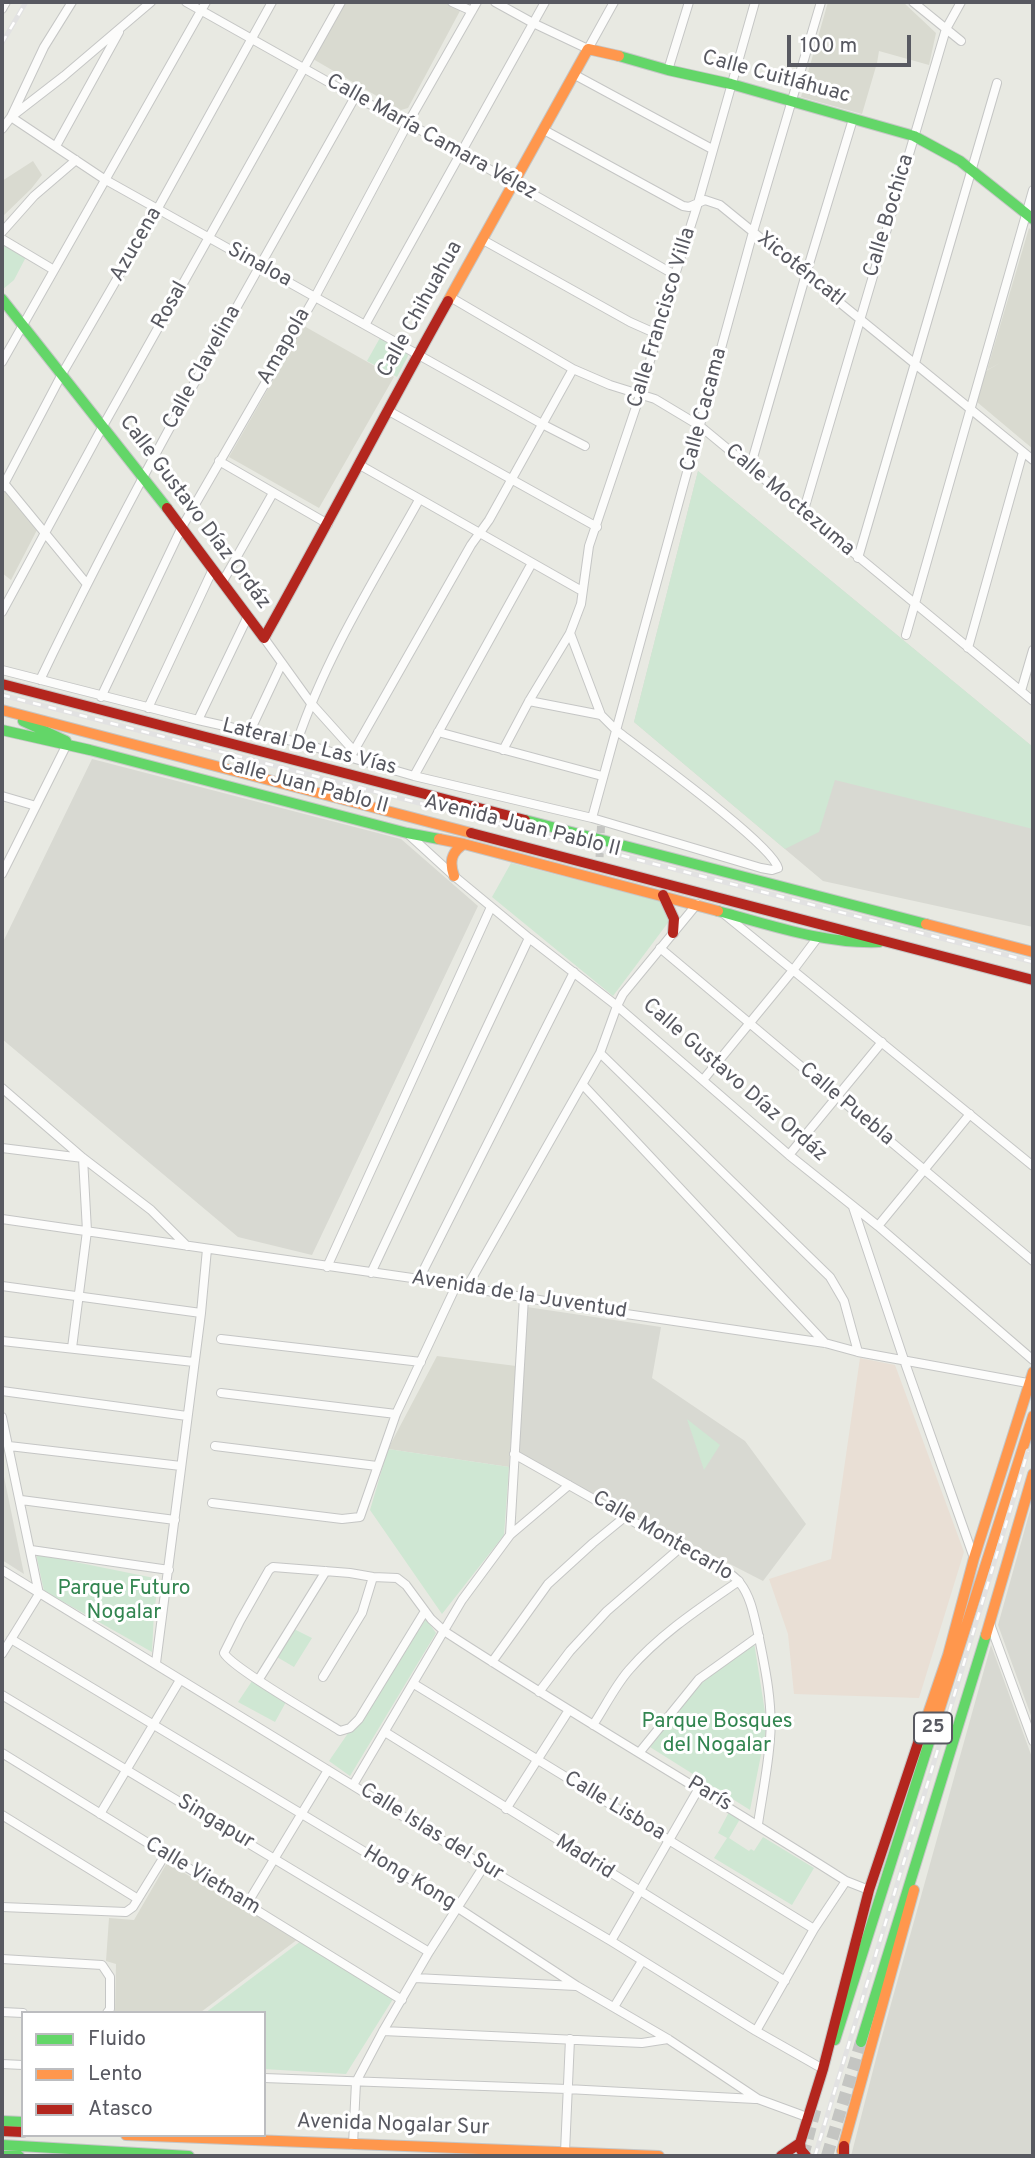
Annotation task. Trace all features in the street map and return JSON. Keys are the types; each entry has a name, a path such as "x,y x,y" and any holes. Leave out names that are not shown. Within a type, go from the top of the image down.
{"main road":[{"name":"Calle Cuitláhuac","path":"588,49 731,84 914,136 944,151 972,170 1030,216"},
{"name":"Calle Chihuahua","path":"264,638 328,524 387,410 588,49"},
{"name":"Calle Gustavo Díaz Ordáz","path":"2,299 143,476 264,638"},
{"name":"Avenida Juan Pablo II","path":"2,684 1033,952"},
{"name":"Avenida Juan Pablo II","path":"2,710 1033,980"},
{"path":"2,710 90,750"},
{"name":"Calle Juan Pablo II","path":"2,730 90,750 407,833 599,877 818,937 854,943 883,941"},
{"path":"454,876 450,860 458,847 464,844"},
{"path":"663,895 674,919 673,933"},
{"path":"806,2156 800,2143 823,2069 878,1859 948,1655 974,1558 1032,1380"},
{"name":"25","path":"835,2040 1033,1416"},
{"name":"25","path":"861,2042 990,1624 1033,1474"},
{"path":"842,2153 927,1845 926,1834"},
{"path":"886,1839 899,1835"},
{"path":"878,1859 884,1881"},
{"path":"2,2121 21,2128"},
{"path":"2,2131 21,2128"},
{"name":"Avenida Nogalar Sur","path":"206,2137 659,2156"},
{"path":"781,2156 800,2143"},
{"path":"7,2145 189,2156"},
{"path":"108,2156 122,2154"},
{"path":"2,2156 19,2156"}],"street":[{"path":"2,9 6,2"},
{"path":"2,129 11,117 44,47 72,2"},
{"path":"11,117 151,2"},
{"name":"Calle María Camara Vélez","path":"186,2 355,97 408,123 675,275"},
{"path":"2,362 206,2"},
{"name":"Azucena","path":"3,484 272,2"},
{"name":"Rosal","path":"2,612 341,2"},
{"path":"452,2 472,11"},
{"name":"Amapola","path":"101,696 182,527 315,297 408,123 477,2"},
{"name":"Calle Cuitláhuac","path":"495,2 588,49"},
{"path":"365,324 545,2"},
{"name":"Calle Chihuahua","path":"588,49 614,2"},
{"path":"668,70 689,2"},
{"name":"Calle Francisco Villa","path":"503,750 570,633 581,604 589,547 640,395 755,2"},
{"name":"Calle Cacama","path":"592,818 754,232 821,2"},
{"path":"913,2 961,41"},
{"name":"Calle Bochica","path":"803,513 946,29 961,2"},
{"path":"56,146 122,27"},
{"path":"575,75 712,149"},
{"path":"858,558 997,83"},
{"name":"Calle Clavelina","path":"40,680 86,583 143,476 355,97"},
{"name":"Sinaloa","path":"11,117 104,179 208,239 585,446"},
{"path":"750,468 853,119"},
{"name":"Xicoténcatl","path":"544,130 683,206 689,207 705,200 720,205 1033,460"},
{"path":"2,232 34,196 76,160"},
{"path":"906,635 970,408 1030,216 1033,190"},
{"path":"2,239 54,270"},
{"path":"483,240 657,334"},
{"name":"Calle Moctezuma","path":"450,297 573,369 610,385 655,399 700,426 1033,701"},
{"path":"352,753 471,545 512,480 573,369"},
{"path":"387,410 597,527"},
{"path":"968,648 1023,452"},
{"path":"219,461 328,524"},
{"path":"358,464 582,591"},
{"path":"3,484 86,583"},
{"path":"223,581 273,493"},
{"path":"297,742 310,702 328,663 419,500"},
{"path":"414,776 532,563"},
{"path":"148,708 213,569"},
{"path":"198,720 248,616"},
{"path":"570,633 601,715 617,731"},
{"name":"Calle Gustavo Díaz Ordáz","path":"264,638 310,702 352,753"},
{"path":"1021,691 1033,650"},
{"path":"250,731 282,663"},
{"name":"Lateral De Las Vías","path":"2,670 198,720 352,753 414,776 592,818 601,824 761,868 778,868 772,856 742,829 617,731"},
{"path":"529,701 601,715"},
{"path":"438,732 602,776"},
{"path":"2,874 5,859 36,806 65,746"},
{"path":"2,796 36,806"},
{"name":"Calle Gustavo Díaz Ordáz","path":"407,833 491,907 617,1006 1033,1360"},
{"path":"467,1287 583,1085 600,1053 623,994 697,904"},
{"path":"327,1267 491,907"},
{"path":"719,910 1033,1166"},
{"path":"702,1080 818,937"},
{"path":"371,1272 529,938"},
{"name":"Calle Puebla","path":"660,948 1033,1261"},
{"path":"419,1279 574,972"},
{"path":"789,1155 882,1042"},
{"path":"600,1053 823,1270 844,1301 858,1352"},
{"path":"583,1085 825,1343"},
{"path":"2,1088 151,1210 187,1246"},
{"path":"878,1226 970,1114"},
{"path":"2,1148 83,1157"},
{"path":"72,1348 87,1231 83,1157"},
{"path":"853,1207 974,1558"},
{"name":"Avenida de la Juventud","path":"2,1219 419,1279 825,1343 858,1352 1032,1380"},
{"path":"156,1663 207,1249"},
{"path":"2,1286 201,1313"},
{"path":"212,1503 342,1519 360,1517 396,1414 456,1286"},
{"path":"510,1535 524,1297"},
{"path":"221,1339 421,1362"},
{"path":"2,1341 194,1362"},
{"path":"2,1391 187,1416"},
{"path":"221,1393 396,1414"},
{"path":"2,1417 39,1594 2,1654"},
{"path":"9,1446 181,1466"},
{"path":"215,1446 377,1466"},
{"name":"Calle Montecarlo","path":"514,1454 680,1548 709,1561 739,1581 752,1607 771,1720 758,1824"},
{"path":"353,1785 462,1600 510,1535 569,1485"},
{"path":"21,1500 175,1520"},
{"path":"492,1662 548,1584 626,1516"},
{"path":"539,1692 570,1651 607,1611 680,1548"},
{"path":"31,1550 169,1570"},
{"name":"París","path":"259,1679 229,1660 225,1650 273,1567 401,1580 444,1631 846,1881 869,1890"},
{"name":"Calle Islas del Sur","path":"2,1570 484,1866 823,2069"},
{"path":"326,1571 259,1679 340,1731 359,1719 425,1611"},
{"path":"324,1677 362,1613 373,1577"},
{"path":"593,1725 627,1672 643,1655 677,1625 739,1581"},
{"path":"990,1624 1033,1741"},
{"path":"639,1753 699,1679 758,1636"},
{"name":"Hong Kong","path":"11,1639 458,1908 577,1986 668,2039 758,2099 807,2116"},
{"path":"100,1814 180,1680"},
{"name":"Calle Lisboa","path":"414,1684 814,1929"},
{"name":"Singapur","path":"2,1695 429,1952"},
{"path":"506,1809 569,1710"},
{"name":"Madrid","path":"385,1732 785,1981"},
{"name":"Calle Vietnam","path":"2,1754 402,2000"},
{"path":"247,1904 328,1770"},
{"path":"611,1941 699,1788"},
{"path":"2,1815 138,1899"},
{"path":"2,1907 121,1913 130,1910 165,1855"},
{"path":"353,2144 356,2082 429,1952 484,1866"},
{"path":"756,2031 814,1929 846,1881"},
{"path":"2,1959 97,1964 106,1968 110,1977 108,2011"},
{"path":"614,2007 642,1961"},
{"path":"415,1978 577,1986"},
{"path":"2,2012 21,2013"},
{"path":"383,2031 642,2043 668,2039"},
{"path":"565,2152 570,2039"},
{"path":"2,2064 21,2065"},
{"path":"266,2078 758,2099"}],"shaded area":[{"path":"345,2 444,2 461,9 408,108 401,110 313,59"},
{"path":"828,2 903,2 936,33 929,65 879,51 862,114 801,97"},
{"path":"33,161 42,175 2,217 2,181"},
{"path":"1029,228 1033,232 1033,449 977,402 986,371 1000,363 987,370"},
{"path":"304,326 394,377 319,508 229,457"},
{"path":"698,471 1033,747 1033,927 823,881 634,722"},
{"path":"5,491 37,530 11,580 2,573 2,497"},
{"path":"92,759 401,839 478,906 312,1255 238,1237 2,1039 2,944"},
{"path":"527,1307 661,1327 652,1378 745,1441 806,1524 763,1581 518,1455"},
{"path":"437,1356 516,1366 509,1467 388,1449"},
{"path":"860,1358 895,1365 964,1552 919,1698 794,1694 788,1634 769,1579 831,1559"},
{"path":"2,1467 24,1574 2,1560"},
{"path":"1033,1500 1033,1721 998,1625"},
{"path":"991,1645 1033,1760 1033,2156 851,2156 879,2047"},
{"path":"167,1863 298,1939 202,2011 115,2011 116,1964 106,1961 109,1918 134,1920"}],"green space":[{"path":"2,244 26,257 14,280 2,290"},
{"path":"381,336 407,351 408,356 397,377 367,361"},
{"path":"698,471 1033,747 1033,829 835,780 819,832 785,849 634,722"},
{"path":"511,863 663,902 670,920 613,996 492,897"},
{"path":"687,1419 720,1445 704,1470"},
{"path":"388,1449 509,1467 504,1535 442,1614 370,1510"},
{"name":"Parque Futuro Nogalar","path":"36,1554 159,1579 152,1652 44,1591"},
{"path":"426,1619 436,1633 350,1776 329,1761"},
{"path":"294,1629 312,1638 294,1667 277,1657"},
{"name":"Parque Bosques del Nogalar","path":"754,1642 767,1725 750,1810 650,1747 693,1690"},
{"path":"252,1681 286,1702 275,1722 238,1702"},
{"path":"729,1812 740,1819 729,1838 749,1851 754,1851 763,1837 814,1868 792,1905 714,1858 727,1838 718,1833"},
{"path":"301,1941 393,1999 346,2074 266,2069 266,2011 208,2011"}],"tunnel":[{"path":"599,869 601,826"},
{"path":"827,2156 861,2042"},
{"path":"803,2156 816,2107"}],"railway":[{"path":"2,43 26,2"},
{"path":"2,695 1033,962"},
{"path":"815,2156 1028,1451"}],"traffic: fast":[{"path":"619,56 731,84 914,136 960,161 1033,219"},
{"path":"2,299 167,508"},
{"path":"23,721 66,741"},
{"path":"2,730 439,839"},
{"path":"525,820 926,924"},
{"path":"718,911 818,937 879,942"},
{"path":"861,2042 986,1635"},
{"path":"835,2040 932,1733"},
{"path":"2,2121 21,2122"},
{"path":"2,2145 189,2156"},
{"path":"2,2156 19,2156"}],"traffic: slow":[{"path":"448,301 588,49 619,56"},
{"path":"2,710 471,833"},
{"path":"439,839 718,911"},
{"path":"454,876 452,858 456,850 464,844"},
{"path":"926,924 1033,952"},
{"path":"921,1734 948,1655 974,1558 1033,1372"},
{"path":"932,1733 1033,1416"},
{"path":"986,1635 1033,1474"},
{"path":"842,2151 914,1890"},
{"path":"177,2137 659,2156"}],"traffic: jam":[{"path":"167,508 264,638 448,301"},
{"path":"2,684 525,820"},
{"path":"471,833 1033,980"},
{"path":"663,895 674,919 673,933"},
{"path":"806,2156 800,2143 823,2069 869,1890 921,1734"},
{"path":"2,2131 21,2132"},
{"path":"781,2156 800,2143"},
{"path":"844,2146 844,2156"}]}
